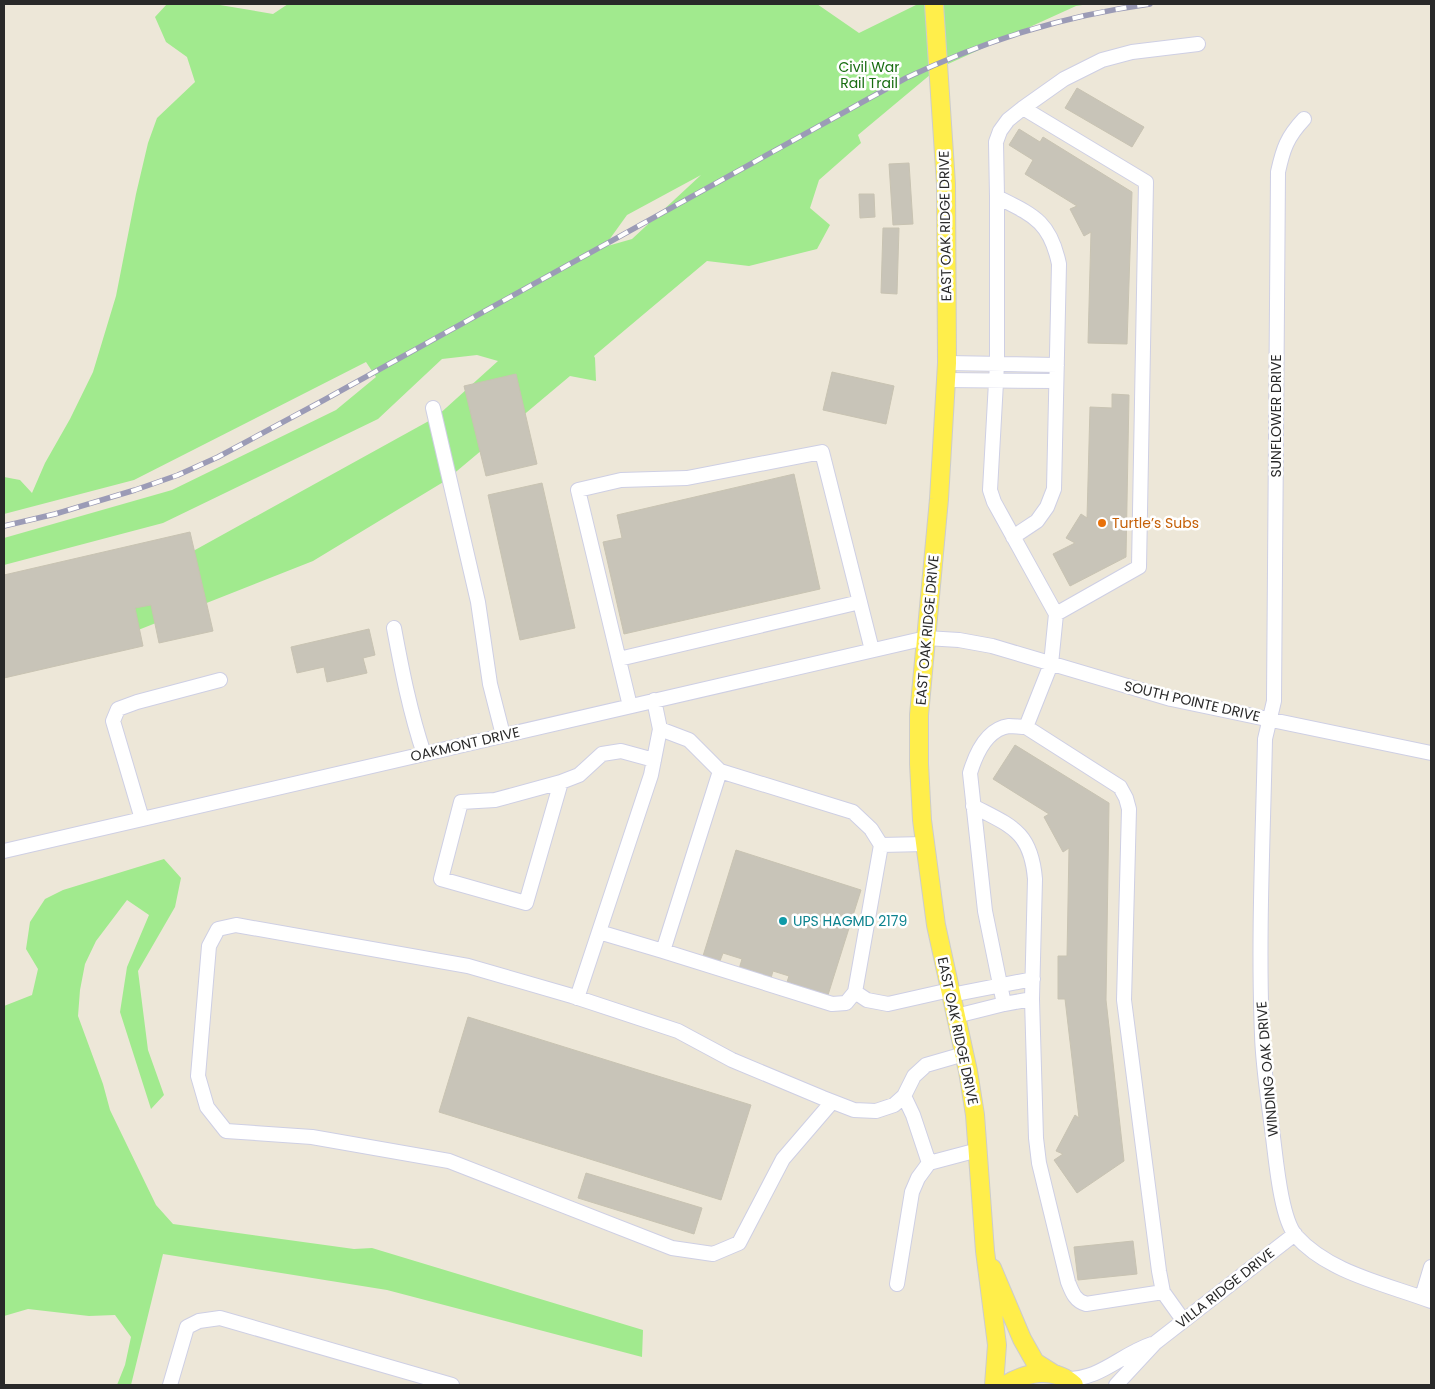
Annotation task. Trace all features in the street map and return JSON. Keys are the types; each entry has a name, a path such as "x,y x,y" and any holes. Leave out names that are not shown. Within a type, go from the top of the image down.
{"main road":[{"name":"EAST OAK RIDGE DRIVE","path":"934,4 946,184 948,249 947,371 939,499 919,715 919,764 924,844 936,925 975,1115 985,1251 997,1344 994,1385"},
{"name":"EAST OAK RIDGE DRIVE","path":"985,1251 1022,1339 1035,1362 1064,1379"},
{"path":"1005,1385 1020,1376 1037,1372 1064,1379"}],"street":[{"path":"1026,727 1051,664 1056,614 994,502 990,490 997,364 998,197 996,142 1000,131 1008,120 1023,108 1064,79 1102,60 1132,52 1198,44"},
{"path":"1023,108 1146,182 1139,567 1056,614"},
{"name":"SUNFLOWER DRIVE","path":"1269,719 1274,701 1278,172 1283,150 1291,132 1304,119"},
{"path":"998,197 1028,212 1041,222 1056,249 1059,264 1054,489 1047,507 1036,521 1013,537"},
{"path":"947,371 997,364 1056,366"},
{"path":"947,371 996,381 1056,381"},
{"path":"433,408 478,602 490,684 503,736"},
{"path":"630,706 578,490 622,480 687,478 822,452 872,650"},
{"path":"619,659 860,602"},
{"path":"394,628 402,675 424,754"},
{"name":"SOUTH POINTE DRIVE","path":"926,638 959,640 992,646 1171,699 1431,752"},
{"name":"OAKMONT DRIVE","path":"4,851 926,638"},
{"path":"142,819 113,720 118,709 137,702 220,680"},
{"path":"577,998 651,775 660,729 654,700"},
{"name":"WINDING OAK DRIVE","path":"1269,719 1264,739 1262,1038 1278,1176 1286,1211 1294,1234 1312,1251 1336,1266 1427,1299"},
{"path":"1004,1004 985,911 970,773 974,759 986,740 994,732 1009,726 1026,727 1120,787 1126,798 1128,809 1124,1000 1157,1262 1163,1292 1183,1320"},
{"path":"599,932 832,1004 846,1003 855,992 880,846 872,829 853,812 720,771 689,740 660,729"},
{"path":"562,782 526,903 441,879 461,802 495,800 562,782 578,775 602,754 621,751 654,760"},
{"path":"663,951 720,771"},
{"path":"973,806 1010,826 1021,836 1034,861 1032,999 1036,1138 1039,1163 1068,1282 1073,1294 1080,1302 1086,1304 1163,1292"},
{"path":"880,846 924,844"},
{"path":"832,1102 783,1160 739,1243 714,1254 672,1248 449,1161 312,1138 226,1131 206,1107 198,1076 209,946 218,929 236,925 468,966 577,998 678,1031 732,1060 854,1110 876,1111 894,1105 904,1096 914,1076 926,1066 964,1054"},
{"path":"855,992 867,1000 888,1004 1033,979"},
{"path":"956,1016 1032,999"},
{"path":"904,1096 913,1115 929,1163"},
{"path":"897,1284 912,1192 918,1178 929,1163 978,1150"},
{"name":"VILLA RIDGE DRIVE","path":"1116,1385 1155,1343 1294,1234"},
{"path":"1427,1299 1431,1267"},
{"path":"170,1385 187,1327 199,1322 220,1318 452,1385"},
{"name":"VILLA RIDGE DRIVE","path":"1064,1379 1091,1376 1142,1347 1155,1343"}],"green space":[{"name":"Civil War Rail Trail","path":"167,4 214,4 273,14 288,4 817,4 859,33 918,4 1089,4 1076,6 937,69 858,135 861,143 819,180 810,208 830,225 817,249 749,266 707,261 594,356 596,381 570,376 445,481 313,561 85,651 4,666 4,607 148,576 436,417 498,361 477,355 442,359 378,419 163,523 4,565 4,538 172,490 336,410 376,377 366,362 134,480 4,514 4,477 20,480 32,493 45,463 70,419 93,372 116,296 148,143 157,118 195,82 187,57 166,42 155,17","holes":["701,175 632,239 604,247 627,215"]},
{"path":"164,859 181,878 175,907 138,971 148,1050 164,1095 151,1109 120,1012 127,967 149,915 127,900 96,941 85,964 78,1016 103,1084 110,1110 156,1205 173,1224 354,1249 372,1248 643,1330 642,1357 387,1290 163,1254 131,1385 117,1385 125,1365 131,1337 115,1315 89,1316 28,1309 4,1316 4,1006 32,995 38,969 26,949 30,922 45,899 63,890"}],"building":[{"path":"1077,88 1144,127 1132,147 1065,108"},
{"path":"1019,129 1040,142 1043,137 1132,192 1127,344 1088,343 1091,232 1084,236 1070,209 1077,206 1025,174 1033,160 1009,145"},
{"path":"909,163 913,224 893,225 889,164"},
{"path":"859,194 874,194 875,217 860,218"},
{"path":"883,228 899,228 897,294 881,293"},
{"path":"832,372 894,386 886,424 823,410"},
{"path":"516,374 537,464 486,476 464,386"},
{"path":"1112,394 1129,395 1126,557 1070,586 1053,554 1075,543 1066,538 1081,514 1087,518 1090,407 1112,408"},
{"path":"794,474 820,589 624,634 603,542 622,538 617,515"},
{"path":"542,483 575,628 520,640 488,495"},
{"path":"190,532 213,631 159,643 151,605 135,608 143,646 4,678 4,575"},
{"path":"369,629 375,655 363,658 367,673 327,682 324,667 297,673 291,647"},
{"path":"1015,745 1109,803 1106,1000 1124,1161 1077,1193 1054,1160 1063,1154 1056,1151 1075,1115 1079,1118 1065,999 1058,999 1058,956 1067,956 1069,848 1063,852 1044,817 1049,814 993,779"},
{"name":"UPS HAGMD 2179","path":"736,850 861,890 828,995 787,982 789,976 773,971 771,978 739,969 742,959 723,953 720,961 703,956"},
{"path":"468,1017 751,1105 721,1200 439,1112"},
{"path":"586,1173 702,1208 694,1234 578,1198"},
{"path":"1133,1241 1137,1274 1078,1280 1074,1247"}],"railway":[{"path":"4,526 55,514 135,490 178,475 218,457 906,78 936,64 1025,31 1086,15 1150,4"}],"place":[{"name":"Turtle’s Subs","path":"1102,523"},
{"name":"UPS HAGMD 2179","path":"783,921"}]}
